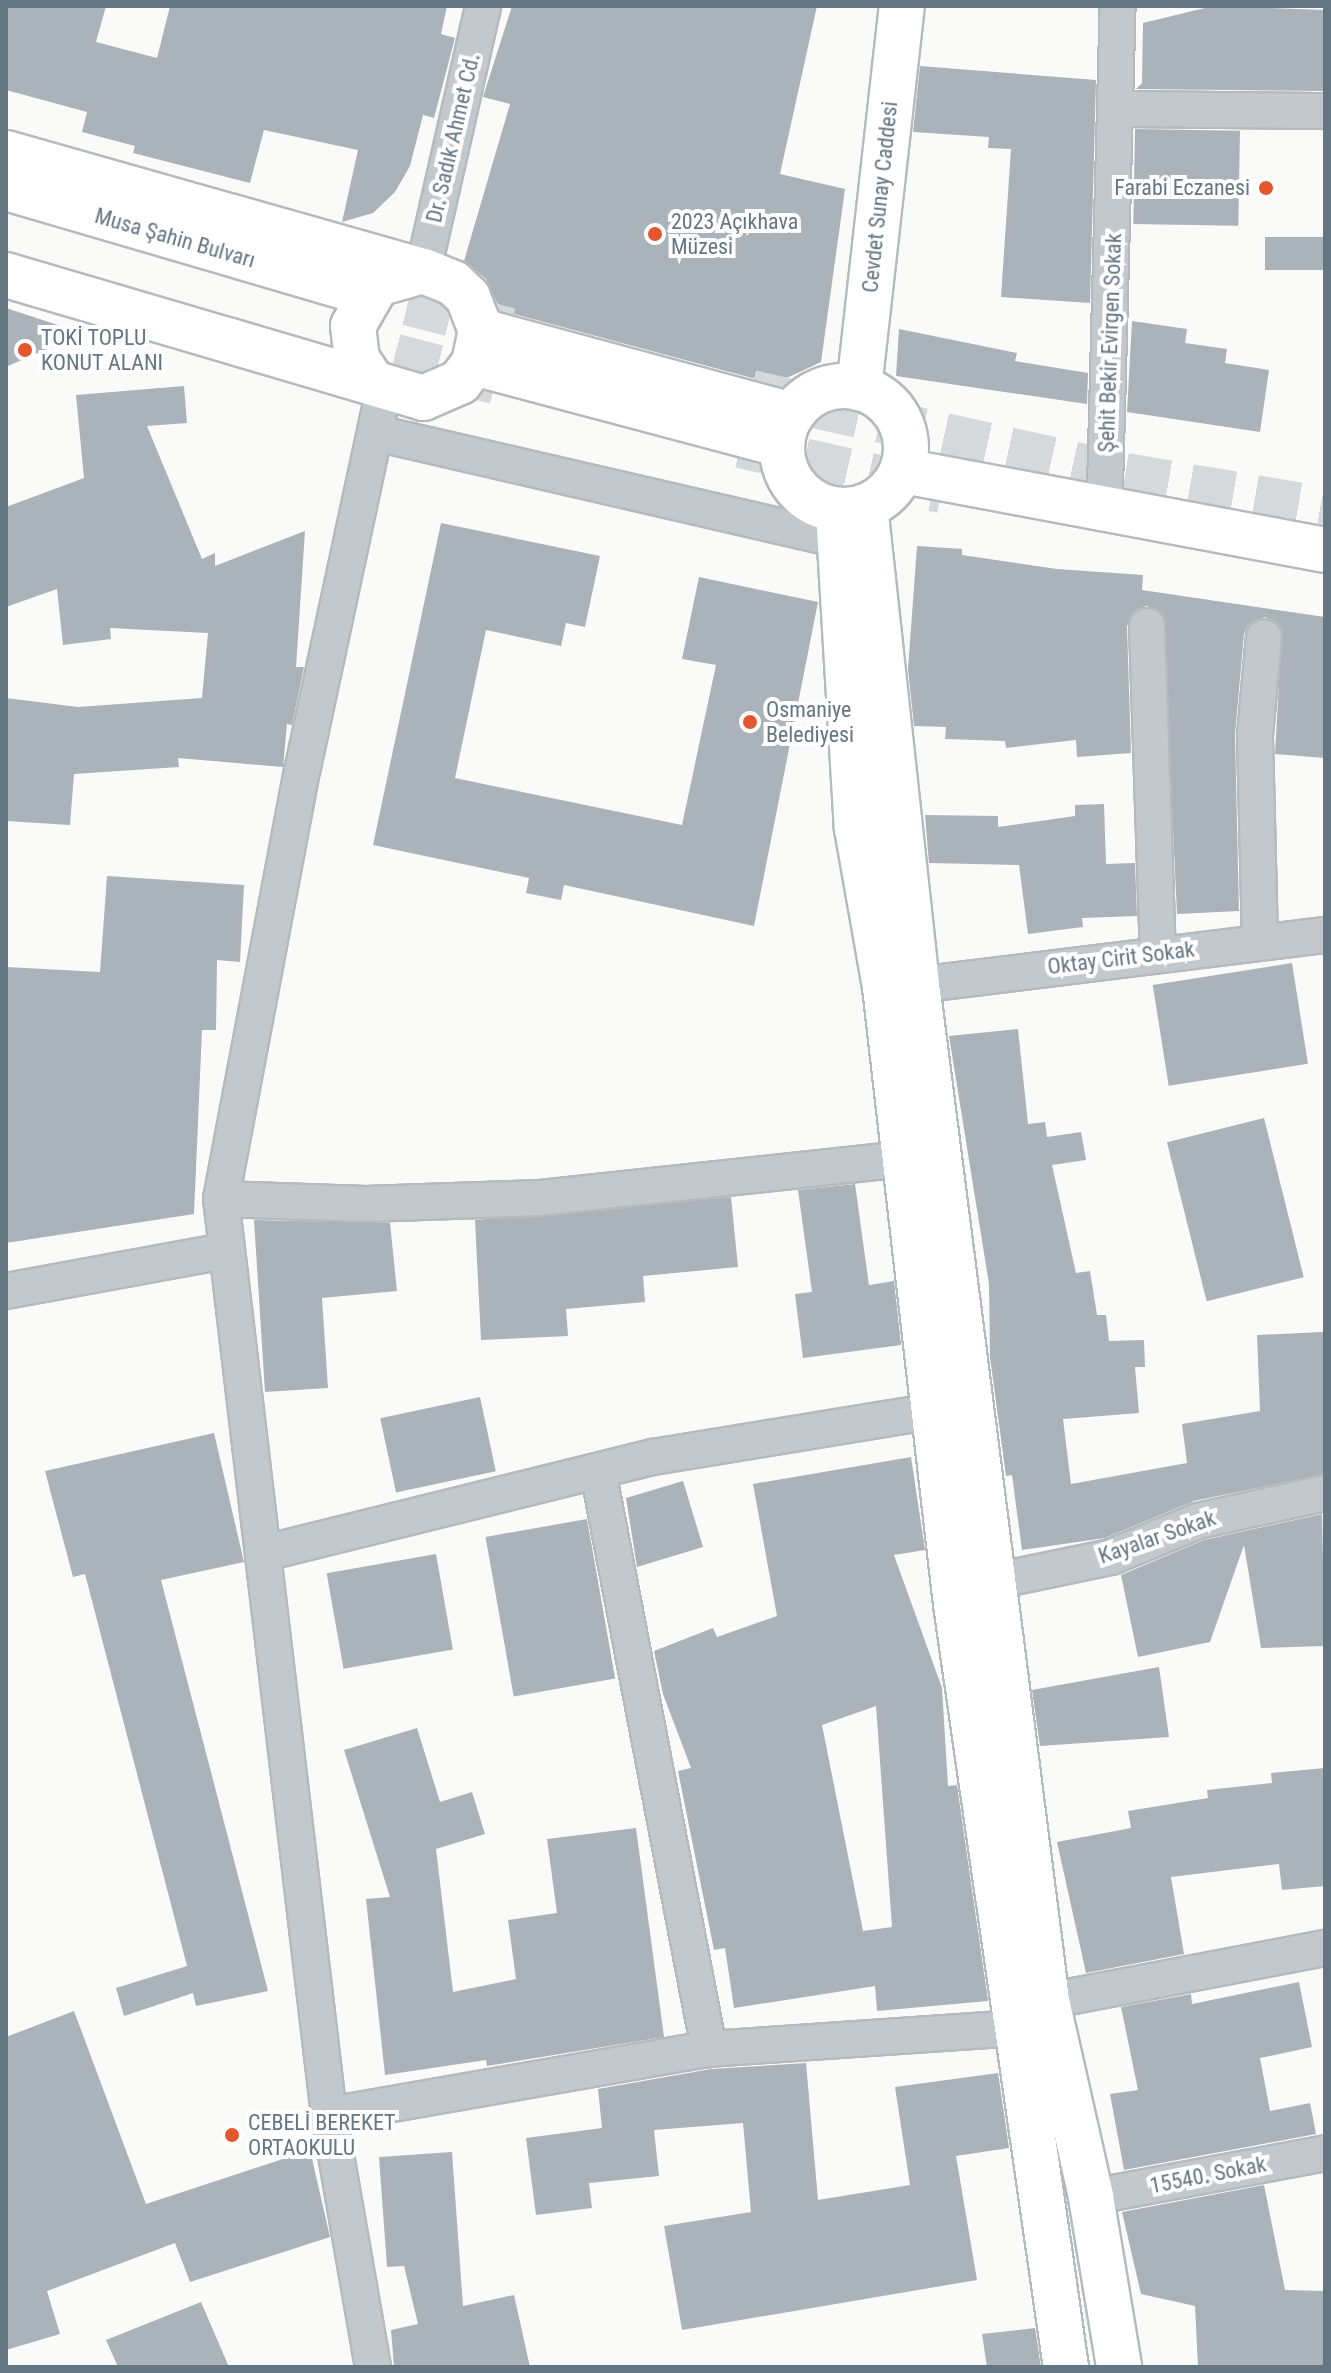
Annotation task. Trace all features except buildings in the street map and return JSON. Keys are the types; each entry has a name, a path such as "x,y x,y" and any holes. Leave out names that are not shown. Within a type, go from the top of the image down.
{"main road":[{"name":"Cevdet Sunay Caddesi","path":"859,388 902,6"},
{"path":"6,153 423,271 462,291 477,347"},
{"name":"Musa Şahin Bulvarı","path":"6,188 344,287"},
{"path":"6,245 331,339"},
{"path":"377,384 352,337 359,306 387,277 423,271"},
{"path":"6,275 377,384 403,397 442,393 477,347"},
{"path":"477,347 787,430"},
{"path":"847,519 816,503 793,482 787,430 817,392 859,388 892,409 905,460"},
{"path":"905,460 1105,488 1325,524"},
{"path":"905,460 847,519 857,828 885,987 901,1159 935,1411 973,1593"},
{"path":"905,460 1325,550"},
{"path":"847,519 917,985 973,1593 1031,2014 1063,2346"},
{"path":"1031,2014 1091,2197 1119,2367"},
{"path":"1063,2346 1110,2308"}],"street":[{"name":"Dr. Sadık Ahmet Cd.","path":"423,271 483,6"},
{"name":"Şehit Bekir Evirgen Sokak","path":"1105,488 1119,109 1118,6"},
{"path":"1119,109 1325,111"},
{"path":"373,2367 329,2115 221,1199 303,767 376,433 377,384"},
{"path":"376,433 847,519"},
{"path":"1147,626 1158,953"},
{"path":"1260,942 1255,735 1264,637"},
{"name":"Oktay Cirit Sokak","path":"917,985 1158,953 1325,935"},
{"path":"221,1199 366,1204 539,1198 901,1159"},
{"path":"6,1291 225,1251"},
{"path":"265,1553 598,1471 935,1411"},
{"path":"598,1471 709,2049"},
{"name":"Kayalar Sokak","path":"973,1593 1111,1557 1198,1521 1325,1493"},
{"path":"329,2115 709,2049 1031,2014 1325,1948"},
{"name":"15540. Sokak","path":"1091,2197 1325,2153"}],"tunnel":[{"path":"344,287 510,330"},
{"path":"331,339 495,382"},
{"path":"751,392 1125,475 1325,509"},
{"path":"740,446 942,491"}],"place":[{"name":"Farabi Eczanesi","path":"1266,188"},
{"name":"2023 Açıkhava Müzesi","path":"655,234"},
{"name":"TOKİ TOPLU KONUT ALANI","path":"25,350"},
{"name":"Osmaniye Belediyesi","path":"750,722"},
{"name":"CEBELİ BEREKET ORTAOKULU","path":"232,2135"}]}
